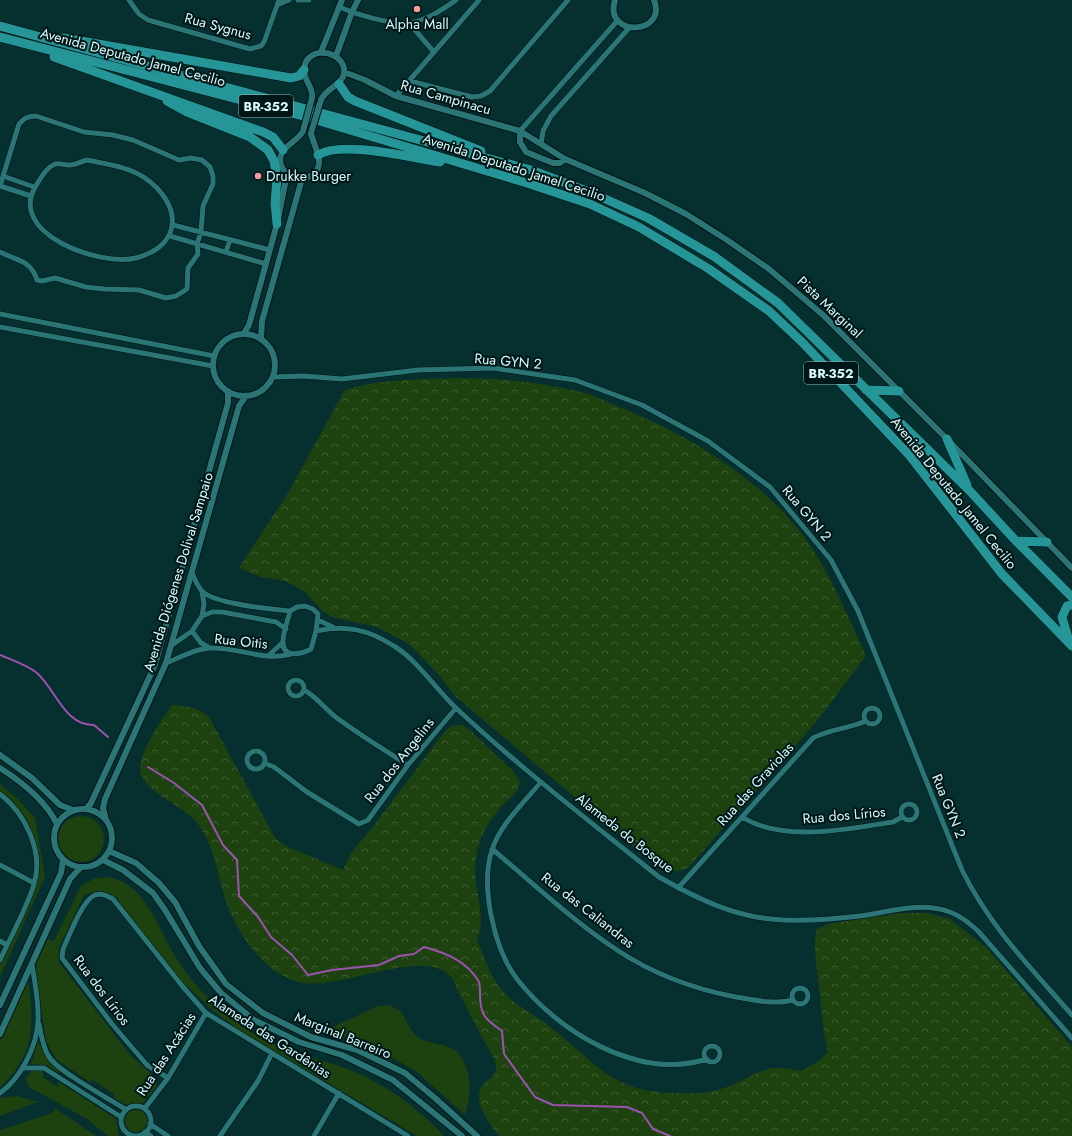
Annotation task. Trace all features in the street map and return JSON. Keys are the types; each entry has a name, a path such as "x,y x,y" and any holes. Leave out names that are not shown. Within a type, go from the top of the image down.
{"highway":[{"path":"3,27 291,78 299,76 304,70"},
{"name":"Avenida Deputado Jamel Cecilio","path":"3,27 531,170 592,193 648,218 715,257 778,303 809,331 866,390 968,489 1016,541 1072,597"},
{"path":"1,37 263,132 273,137 283,150"},
{"name":"Avenida Deputado Jamel Cecilio","path":"1,37 303,116 527,183 590,204 639,227 708,269 769,311 802,342 910,456 1002,574 1071,646"},
{"path":"339,84 348,97 355,101 531,170"},
{"path":"148,91 187,112 250,137 268,150 274,161 277,178 277,224"},
{"path":"318,155 331,149 367,150 444,163 527,183"},
{"path":"866,390 899,391"},
{"path":"947,439 968,489"},
{"path":"1016,541 1047,542"},
{"path":"1071,646 1062,617 1067,606 1072,605"}],"street":[{"name":"Rua Sygnus","path":"129,0 139,14 148,20 250,49 260,46 264,42 278,3"},
{"path":"278,3 289,0"},
{"path":"298,0 309,0"},
{"path":"321,52 336,56 343,66 344,72 339,84 326,91 321,100 311,133 318,155 318,168 312,175 302,179 287,174 281,164 280,157 283,150 299,138 303,131 312,98 312,89 304,70 309,59 321,52 342,0"},
{"path":"336,56 358,0"},
{"path":"339,7 372,18 409,23 436,14 456,0"},
{"path":"396,96 479,0"},
{"path":"410,81 472,97 481,96 490,91 568,0"},
{"path":"615,0 614,10 618,20 630,28 637,28 650,22 656,10 654,0"},
{"path":"565,159 560,163 553,163 526,152 520,142 520,131 618,20"},
{"path":"409,23 433,52"},
{"path":"541,144 543,131 551,116 630,28"},
{"name":"Rua Campinacu","path":"344,72 365,80 396,96 520,131"},
{"path":"0,252 15,260 29,264 34,270 37,280 42,281 55,278 98,289 139,290 166,298 176,296 187,289 188,268 198,254 197,244 201,232 203,206 213,184 213,176 210,167 202,160 179,160 133,140 113,135 84,132 36,116 30,116 23,119 19,124 0,186 31,196"},
{"name":"Pista Marginal","path":"520,131 565,159 645,193 686,214 727,240 792,288 823,315 947,439 1072,568"},
{"path":"87,160 112,165 145,178 166,200 173,225 170,236 149,254 131,259 100,257 67,246 39,228 31,213 31,196 34,187 45,171 56,164 72,165 87,160"},
{"path":"244,333 249,325 270,250 287,174"},
{"path":"3,176 34,187"},
{"path":"261,338 262,322 302,179"},
{"path":"173,225 270,250"},
{"path":"170,236 266,264"},
{"path":"226,252 230,240"},
{"path":"0,314 214,356"},
{"path":"0,327 212,366"},
{"path":"75,341 77,330"},
{"path":"244,333 261,338 269,346 274,355 275,366 273,377 262,390 246,396 236,395 228,391 220,385 212,366 218,347 225,340 234,335 244,333"},
{"name":"Rua GYN 2","path":"273,377 304,376 342,379 418,370 493,368 575,380 642,405 708,441 770,488 831,560 858,610 962,870 976,897 1003,937 1072,1015"},
{"name":"Avenida Diógenes Dolival Sampaio","path":"86,809 91,803 155,665 228,403 228,391"},
{"name":"Avenida Diógenes Dolival Sampaio","path":"106,820 103,808 105,799 166,663 172,645 239,406 246,396"},
{"path":"172,645 192,631 202,616 204,604 202,592 192,573"},
{"path":"202,592 214,598 272,609 290,611 297,607 305,606 313,609 318,614 316,631 311,649 302,655 291,654 286,651 282,643"},
{"path":"232,614 234,602"},
{"path":"268,656 282,643 290,611"},
{"path":"202,616 212,612 232,614 276,622 286,628"},
{"name":"Alameda do Bosque","path":"318,620 333,627"},
{"name":"Alameda do Bosque","path":"316,631 333,627 350,628 374,635 395,646 456,708 541,782 659,877 678,888 709,903 741,914 783,920 820,920 905,908 928,907 950,912 964,918 978,931 1072,1038"},
{"path":"192,631 201,643 210,648"},
{"name":"Rua Oitis","path":"166,663 210,648 281,657 291,654"},
{"path":"304,690 312,694 334,716 408,765"},
{"name":"Rua dos Angelins","path":"264,763 274,766 307,792 359,824 368,820 408,765 456,708"},
{"name":"Rua das Graviolas","path":"678,888 813,738 824,732 855,726 866,721"},
{"path":"0,755 32,778 60,805 73,810"},
{"path":"0,768 17,779 47,807 57,824"},
{"path":"541,782 499,834 492,849 487,869 487,891 491,917 506,959 517,979 539,1003 592,1043 625,1057 659,1065 691,1064 707,1059"},
{"path":"0,794 10,801 24,821 32,841 36,863 34,883 0,960"},
{"path":"86,809 93,811 106,820 112,835 109,851 102,860 96,864 80,868 63,860 54,845 53,837 57,824 65,814 73,810 86,809"},
{"name":"Rua dos Lírios","path":"742,817 755,825 803,832 828,831 893,822 902,817"},
{"name":"Rua das Caliandras","path":"492,849 618,950 652,970 702,989 729,996 782,1003 793,1000"},
{"name":"Marginal Barreiro","path":"109,851 136,863 159,883 175,902 199,946 226,984 263,1013 311,1038 357,1050 404,1074 435,1098 477,1136"},
{"path":"0,1005 61,873 63,860"},
{"name":"Marginal Barreiro","path":"102,860 123,870 153,893 200,968 221,993 254,1020 299,1042 342,1055 393,1080 462,1136"},
{"path":"0,865 34,883"},
{"path":"0,1034 70,879 80,868"},
{"name":"Alameda das Gardênias","path":"87,901 95,895 104,895 113,899 183,987 206,1013 406,1135"},
{"name":"Rua dos Lírios","path":"87,901 63,950 62,958 112,1024 147,1065 168,1078"},
{"path":"0,941 7,945"},
{"path":"32,965 38,1022 48,1056 66,1071 125,1109"},
{"name":"Rua das Acácias","path":"145,1108 168,1078 206,1013"},
{"path":"0,1093 7,1088 23,1068 36,1036 38,1022"},
{"path":"220,1136 258,1081 272,1053"},
{"path":"23,1068 44,1068 120,1117"},
{"path":"61,1078 66,1071"},
{"path":"89,1096 94,1089"},
{"path":"314,1136 339,1093"},
{"path":"135,1105 145,1108 150,1116 150,1124 145,1132 136,1136 126,1135 121,1126 120,1117 125,1109 135,1105"},
{"path":"150,1124 168,1136"},
{"path":"145,1132 151,1136"}],"green space":[{"path":"460,378 525,382 589,394 648,419 727,464 752,483 774,503 795,525 812,548 834,587 866,656 817,721 689,867 684,870 668,870 649,860 455,696 439,675 409,644 377,627 332,617 322,611 306,593 286,581 261,577 239,568 288,493 344,391 368,384 384,382 417,379"},
{"path":"172,705 192,708 209,717 275,838 284,845 343,870 351,853 372,828 442,735 451,726 462,725 470,730 514,772 520,782 514,794 491,819 481,838 477,851 475,868 481,920 477,940 488,966 497,984 511,999 549,1026 605,1073 619,1081 654,1092 701,1093 724,1088 769,1069 783,1068 801,1071 820,1060 828,1052 824,1033 815,951 817,929 828,924 901,913 927,913 950,919 986,947 1072,1047 1072,1136 499,1136 483,1112 479,1099 479,1092 482,1086 493,1077 496,1071 495,1062 452,978 439,969 422,966 401,967 333,982 312,983 295,981 274,970 264,962 247,942 229,909 214,856 199,825 184,811 155,791 142,777 140,769 141,762 147,745"},
{"path":"0,784 19,800 35,818 45,876 0,977 0,965 36,885 39,868 34,840 27,820 11,799 0,791"},
{"path":"86,816 98,822 103,830 103,848 98,856 90,861 76,862 64,856 59,848 58,834 64,822 72,817"},
{"path":"108,877 120,881 139,895 154,916 173,953 191,979 214,1004 241,1026 270,1043 286,1050 347,1069 385,1087 426,1118 444,1136 417,1136 236,1028 210,1008 177,977 116,897 100,891 92,892 84,896 59,947 58,961 130,1055 156,1078 157,1086 142,1104 134,1103 126,1105 114,1098 114,1094 91,1079 91,1083 56,1059 46,1041 36,971 37,962 48,939 54,941 81,886 93,879"},
{"path":"28,979 31,1011 30,1038 20,1063 12,1075 0,1088 0,1041"},
{"path":"389,1005 400,1011 413,1032 419,1038 451,1048 458,1053 463,1060 469,1078 469,1098 465,1115 417,1072 374,1047 326,1030 378,1006"},
{"path":"38,1042 51,1064 60,1071 59,1073 46,1065 31,1064"},
{"path":"33,1070 43,1071 43,1077 58,1087 59,1082 116,1119 119,1136 108,1136 87,1119 29,1087 26,1078"},
{"path":"17,1096 38,1102 0,1116 0,1098"},
{"path":"55,1108 96,1136 0,1136 0,1130 52,1113"},
{"path":"136,1110 144,1113 147,1121 144,1129 136,1132 128,1129 125,1121 128,1113"}],"waterway":[{"path":"0,655 24,665 37,673 44,680 68,713 76,720 84,724 94,725 108,737"},
{"path":"148,767 174,783 202,805 223,845 237,860 239,896 258,917 271,937 292,955 308,975 332,970 379,965 399,956 414,954 424,947 448,955 462,963 479,982 482,1012 491,1023 502,1031 504,1054 535,1097 553,1105 627,1107 642,1113 653,1129 670,1136"}],"place":[{"name":"Alpha Mall","path":"417,9"},
{"name":"Drukke Burger","path":"258,176"}]}
